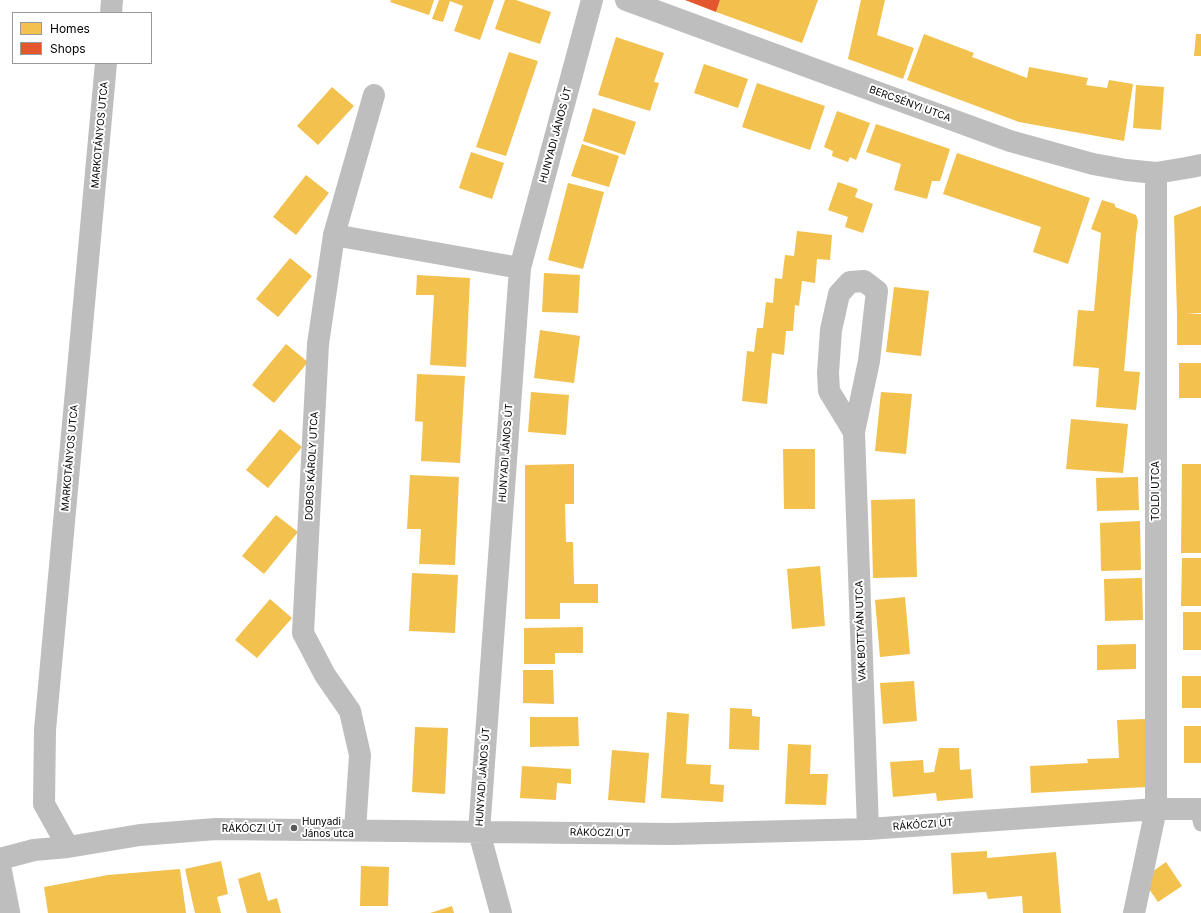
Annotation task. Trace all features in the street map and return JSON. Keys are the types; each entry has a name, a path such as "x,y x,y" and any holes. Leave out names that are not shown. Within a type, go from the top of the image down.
{"street":[{"path":"111,12 112,0"},
{"name":"HUNYADI JÁNOS ÚT","path":"501,913 479,832 520,268 592,0"},
{"name":"BERCSÉNYI UTCA","path":"626,0 1010,141 1093,164 1126,170 1156,172 1201,165"},
{"name":"MARKOTÁNYOS UTCA","path":"68,847 44,804 45,730 106,64"},
{"name":"DOBOS KÁROLY UTCA","path":"355,830 360,755 350,711 325,675 304,633 318,344 334,235 374,95"},
{"name":"TOLDI UTCA","path":"1134,913 1156,809 1156,172"},
{"path":"334,235 520,268"},
{"name":"VAK BOTTYÁN UTCA","path":"854,432 829,391 828,373 831,330 839,294 850,282 864,281 877,291 869,361 854,432 868,829"},
{"name":"RÁKÓCZI ÚT","path":"0,859 34,850 68,847 140,835 216,829 672,834 868,829 1156,809 1200,814"},
{"path":"0,867 9,913"}],"building: Homes":[{"path":"391,0 434,0 429,15 390,2"},
{"path":"439,0 494,0 480,40 454,31 463,6 450,1 443,22 432,19"},
{"path":"505,0 516,0 551,12 540,44 495,29"},
{"path":"720,0 818,0 802,43 716,12"},
{"path":"861,0 885,0 877,35 914,48 903,79 848,59"},
{"path":"924,34 974,53 972,57 1027,78 1029,67 1088,78 1086,85 1107,88 1109,80 1133,84 1124,141 1019,122 907,80"},
{"path":"1196,34 1201,34 1201,56 1194,56"},
{"path":"616,37 664,53 654,82 659,83 650,111 598,95"},
{"path":"509,52 538,61 506,156 476,147"},
{"path":"704,64 748,79 738,108 694,93"},
{"path":"757,83 825,106 810,150 742,127"},
{"path":"1136,85 1164,87 1161,130 1133,128"},
{"path":"332,87 354,106 318,145 297,126"},
{"path":"593,108 636,122 625,155 583,141"},
{"path":"837,111 870,123 856,160 850,157 848,162 832,156 833,151 824,147"},
{"path":"876,124 950,149 940,181 932,181 927,199 894,190 901,164 866,152"},
{"path":"582,144 619,156 609,187 571,176"},
{"path":"471,152 504,163 492,199 459,188"},
{"path":"957,153 1090,198 1068,264 1033,252 1041,227 943,194"},
{"path":"306,175 329,193 296,235 273,217"},
{"path":"838,182 858,189 855,197 873,204 863,233 845,227 848,217 828,210"},
{"path":"568,183 604,192 583,269 548,260"},
{"path":"1102,200 1115,204 1115,207 1136,215 1138,221 1124,371 1140,372 1136,410 1096,407 1099,368 1073,366 1078,310 1094,311 1101,233 1091,229"},
{"path":"1201,206 1201,313 1185,313 1201,314 1201,345 1177,345 1174,216"},
{"path":"797,231 832,235 830,260 817,259 815,283 802,281 799,306 795,305 793,331 786,331 784,355 772,353 767,404 742,401 747,351 754,352 757,328 763,328 766,302 773,303 775,278 782,279 785,255 794,256"},
{"path":"290,258 312,276 278,317 256,299"},
{"path":"544,273 580,275 578,313 542,312"},
{"path":"417,275 470,278 466,367 430,365 434,295 416,295"},
{"path":"894,287 929,291 921,356 886,352"},
{"path":"540,330 580,336 574,383 534,378"},
{"path":"286,344 308,362 274,403 252,385"},
{"path":"1179,363 1201,363 1201,398 1179,398"},
{"path":"417,374 465,376 460,463 421,461 423,422 415,421"},
{"path":"531,392 569,395 566,435 528,432"},
{"path":"881,392 912,394 906,454 875,451"},
{"path":"1071,419 1128,424 1123,473 1066,469"},
{"path":"280,429 302,447 268,488 246,470"},
{"path":"783,449 815,449 815,509 784,509"},
{"path":"574,464 574,504 565,504 566,542 573,542 574,584 598,584 598,603 560,603 560,619 525,619 525,465"},
{"path":"1182,464 1201,464 1201,553 1181,553"},
{"path":"410,475 459,477 455,565 419,564 421,529 407,529"},
{"path":"1138,477 1139,510 1097,511 1096,478"},
{"path":"915,499 917,577 873,578 871,500"},
{"path":"276,515 298,532 264,574 242,556"},
{"path":"1140,521 1141,570 1101,571 1100,523"},
{"path":"1182,558 1201,558 1201,606 1181,606"},
{"path":"820,566 825,626 792,629 787,569"},
{"path":"412,573 458,575 455,633 409,631"},
{"path":"1142,578 1143,620 1105,621 1104,579"},
{"path":"905,597 910,654 880,657 875,600"},
{"path":"270,599 292,618 257,658 235,640"},
{"path":"1183,612 1201,612 1201,650 1183,650"},
{"path":"583,627 583,653 555,653 555,664 524,664 524,628"},
{"path":"1136,644 1136,669 1097,670 1097,645"},
{"path":"523,670 553,670 554,704 523,703"},
{"path":"1182,676 1201,676 1201,708 1182,708"},
{"path":"914,681 917,721 883,724 880,683"},
{"path":"730,708 752,709 752,716 760,717 759,750 729,749"},
{"path":"667,712 689,714 686,764 711,765 710,784 724,785 723,802 661,798"},
{"path":"530,717 578,717 579,746 530,747"},
{"path":"1145,719 1147,787 1031,793 1030,766 1088,763 1087,759 1119,758 1117,720"},
{"path":"1184,726 1201,726 1201,763 1184,763"},
{"path":"415,727 448,728 445,794 412,792"},
{"path":"788,744 811,745 810,774 828,774 826,805 785,804"},
{"path":"939,748 959,748 960,770 971,769 973,798 937,801 936,793 893,797 890,762 923,760 924,773 934,772"},
{"path":"612,750 649,753 645,803 608,800"},
{"path":"522,766 571,769 571,784 557,783 556,800 520,798"},
{"path":"987,851 987,858 1056,852 1061,913 1023,913 1022,896 988,899 986,892 953,894 951,853"},
{"path":"221,861 228,894 217,897 221,913 195,913 185,869"},
{"path":"1166,862 1182,886 1158,902 1142,879"},
{"path":"361,866 389,867 388,906 360,906"},
{"path":"180,869 186,913 48,913 44,887 108,875"},
{"path":"260,872 268,901 277,898 281,913 247,913 238,879"},
{"path":"452,906 454,913 430,913"}],"building: Shops":[{"path":"685,0 720,0 716,12"}],"place":[{"name":"Hunyadi János utca","path":"294,828"}]}
